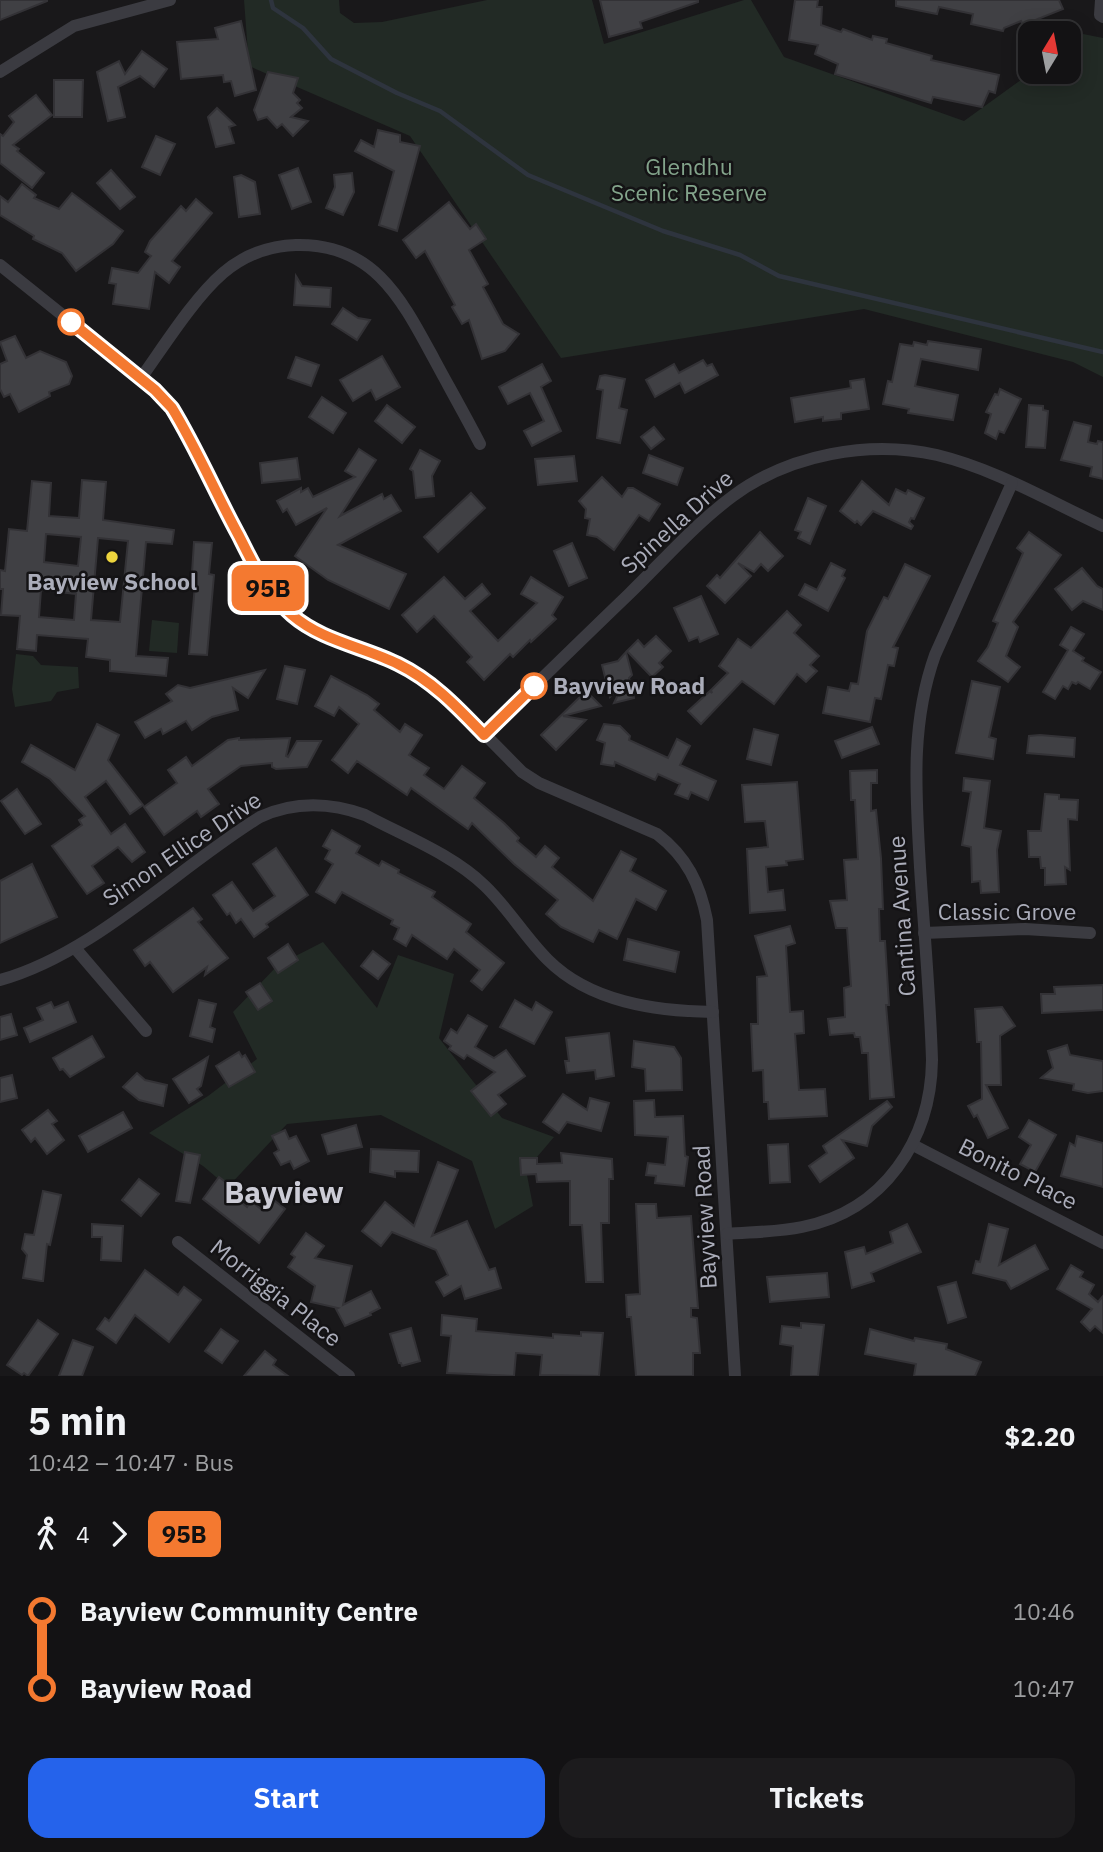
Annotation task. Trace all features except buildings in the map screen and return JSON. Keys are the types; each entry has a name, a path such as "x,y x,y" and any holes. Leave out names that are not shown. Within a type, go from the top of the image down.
{"street":[{"path":"0,72 74,26 170,0"},
{"path":"1101,0 1100,15 1103,16"},
{"path":"141,378 223,272 274,246 305,245 339,251 374,270 402,300 480,444"},
{"name":"Bayview Road","path":"0,265 141,378 172,408 256,569 284,608 310,628 398,664 421,677 451,700 522,772 539,783 657,834 674,847 687,863 701,890 707,920 735,1376"},
{"name":"Spinella Drive","path":"484,735 710,514 735,495 778,471 832,454 888,449 937,456 1012,483 1103,526"},
{"name":"Cantina Avenue","path":"727,1234 803,1227 848,1210 888,1179 913,1145 924,1121 932,1080 915,748 921,702 926,678 943,635 1012,483"},
{"name":"Simon Ellice Drive","path":"0,980 41,966 75,948 260,817 293,806 329,806 365,815 463,869 485,886 549,961 576,982 602,994 646,1006 713,1012"},
{"name":"Classic Grove","path":"924,933 1025,929 1090,933"},
{"path":"75,948 146,1031"},
{"name":"Bonito Place","path":"913,1145 1103,1243"},
{"name":"Morriggia Place","path":"178,1242 349,1376"}],"green space":[{"name":"Glendhu Scenic Reserve","path":"244,0 339,0 340,13 354,23 382,22 487,0 592,0 604,44 751,0 784,57 964,121 1018,82 1082,84 1082,35 1103,38 1103,377 1073,362 864,309 561,358 410,136 249,66"},
{"path":"152,620 179,623 177,653 149,651"},
{"path":"16,654 33,656 41,665 78,667 79,688 57,692 51,701 15,707 12,689"},
{"path":"323,942 377,1008 398,955 454,974 439,1038 502,1118 554,1137 526,1170 533,1206 495,1229 472,1161 381,1115 287,1124 228,1187 203,1166 149,1133 208,1096 257,1059 233,1012 278,965"}],"waterway":[{"path":"271,0 273,8 303,28 331,59 397,93 440,111 528,175 663,231 740,255 779,276 1103,352"}],"bus line":[{"name":"95B","path":"71,322 155,390 172,408 256,569 274,597 294,617 332,639 398,664 421,677 451,700 484,735 534,686"}],"place":[{"name":"Bayview School","path":"112,557"},
{"name":"Bayview Road","path":"534,686"}],"district":[{"name":"Bayview","path":"284,1193"}]}
